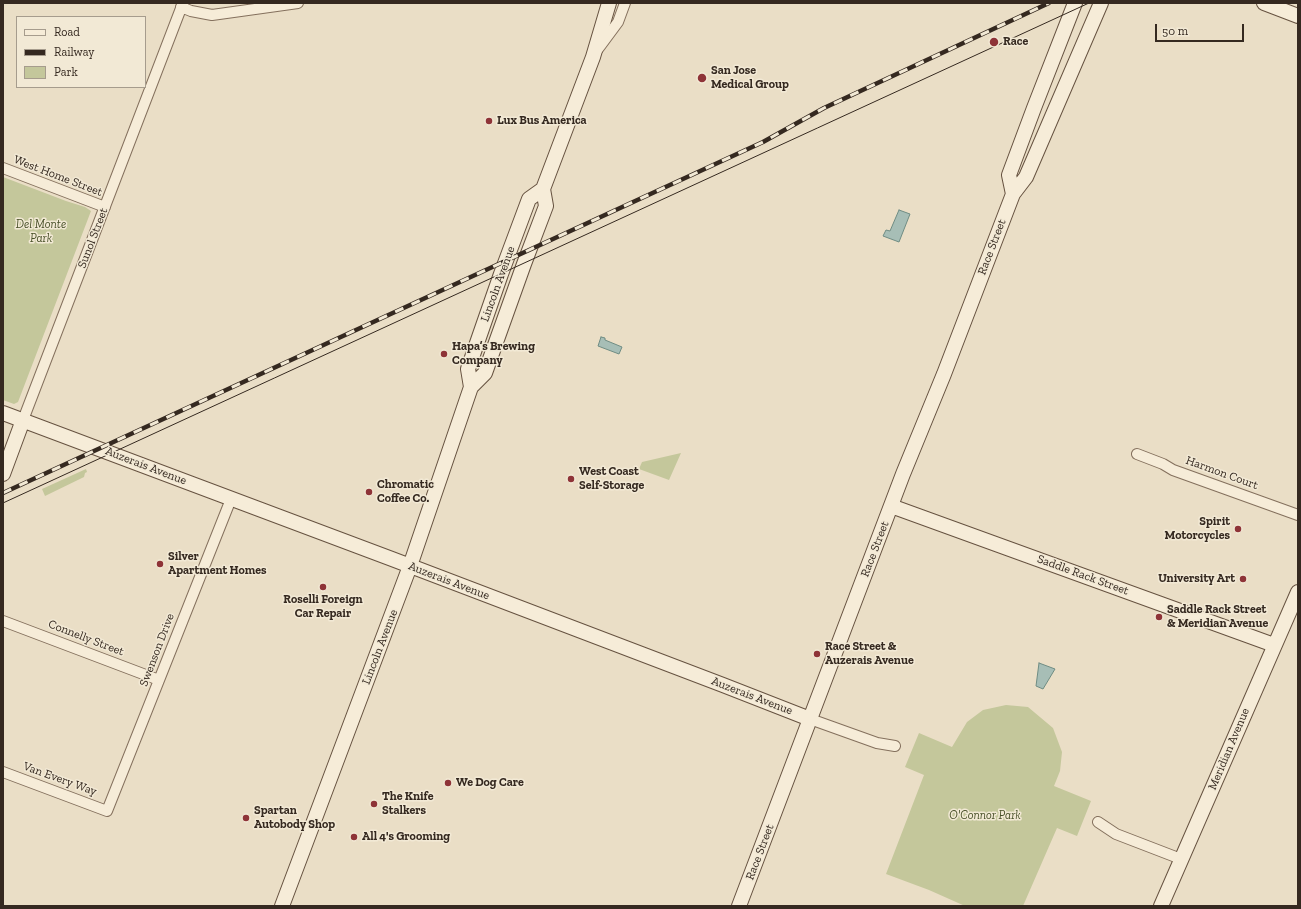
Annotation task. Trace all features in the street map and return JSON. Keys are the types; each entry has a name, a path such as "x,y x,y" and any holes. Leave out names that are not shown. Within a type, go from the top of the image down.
{"main road":[{"name":"Lincoln Avenue","path":"282,906 410,566 471,387 485,373 546,206 543,189 593,57 609,3"},
{"name":"Race Street","path":"1013,194 1010,175 1075,3"},
{"name":"Race Street","path":"739,906 892,506 916,439 944,374 1013,194 1026,176 1101,3"},
{"path":"1264,3 1298,16"},
{"path":"1035,154 1038,129 1047,102 1046,98 1040,93"},
{"name":"Auzerais Avenue","path":"3,413 708,679 810,720"},
{"name":"Sunol Street","path":"3,474 23,420"},
{"name":"Saddle Rack Street","path":"892,506 1274,645"},
{"name":"Meridian Avenue","path":"1161,906 1298,592"}],"street":[{"path":"182,5 191,11 212,15 298,3"},
{"path":"593,57 618,22 625,3"},
{"name":"Sunol Street","path":"23,420 182,5"},
{"name":"West Home Street","path":"3,168 104,207"},
{"name":"Harmon Court","path":"1137,454 1163,464 1173,470 1298,515"},
{"name":"Swenson Drive","path":"107,811 231,499"},
{"name":"Connelly Street","path":"3,621 159,680"},
{"name":"Auzerais Avenue","path":"810,720 878,743 896,746"},
{"name":"Van Every Way","path":"3,772 107,811"},
{"path":"1098,822 1116,834 1181,859"}],"green space":[{"name":"Del Monte Park","path":"3,177 85,207 91,211 18,402 14,404 3,400"},
{"path":"681,453 669,480 639,469 642,462"},
{"path":"86,469 87,472 85,473 84,477 45,496 42,489"},
{"name":"O'Connor Park","path":"1006,705 1028,707 1053,728 1062,752 1060,771 1054,786 1091,801 1077,836 1057,828 1023,906 965,906 929,890 886,874 924,775 905,767 919,733 952,747 967,722 983,710"}],"water":[{"path":"899,210 910,214 899,242 883,236 886,230 890,231"},
{"path":"601,337 622,347 619,354 598,346"},
{"path":"1039,663 1055,669 1043,689 1036,686"}],"tram line":[{"path":"3,503 1089,3"}],"railway":[{"path":"3,493 763,142 824,108 1049,3"}],"place":[{"name":"Race","path":"994,42"},
{"name":"San Jose Medical Group","path":"702,78"},
{"name":"Lux Bus America","path":"489,121"},
{"name":"Hapa’s Brewing Company","path":"444,354"},
{"name":"West Coast Self-Storage","path":"571,479"},
{"name":"Chromatic Coffee Co.","path":"369,492"},
{"name":"Spirit Motorcycles","path":"1238,529"},
{"name":"Silver Apartment Homes","path":"160,564"},
{"name":"University Art","path":"1243,579"},
{"name":"Roselli Foreign Car Repair","path":"323,587"},
{"name":"Saddle Rack Street & Meridian Avenue","path":"1159,617"},
{"name":"Race Street & Auzerais Avenue","path":"817,654"},
{"name":"We Dog Care","path":"448,783"},
{"name":"The Knife Stalkers","path":"374,804"},
{"name":"Spartan Autobody Shop","path":"246,818"},
{"name":"All 4's Grooming","path":"354,837"}]}
